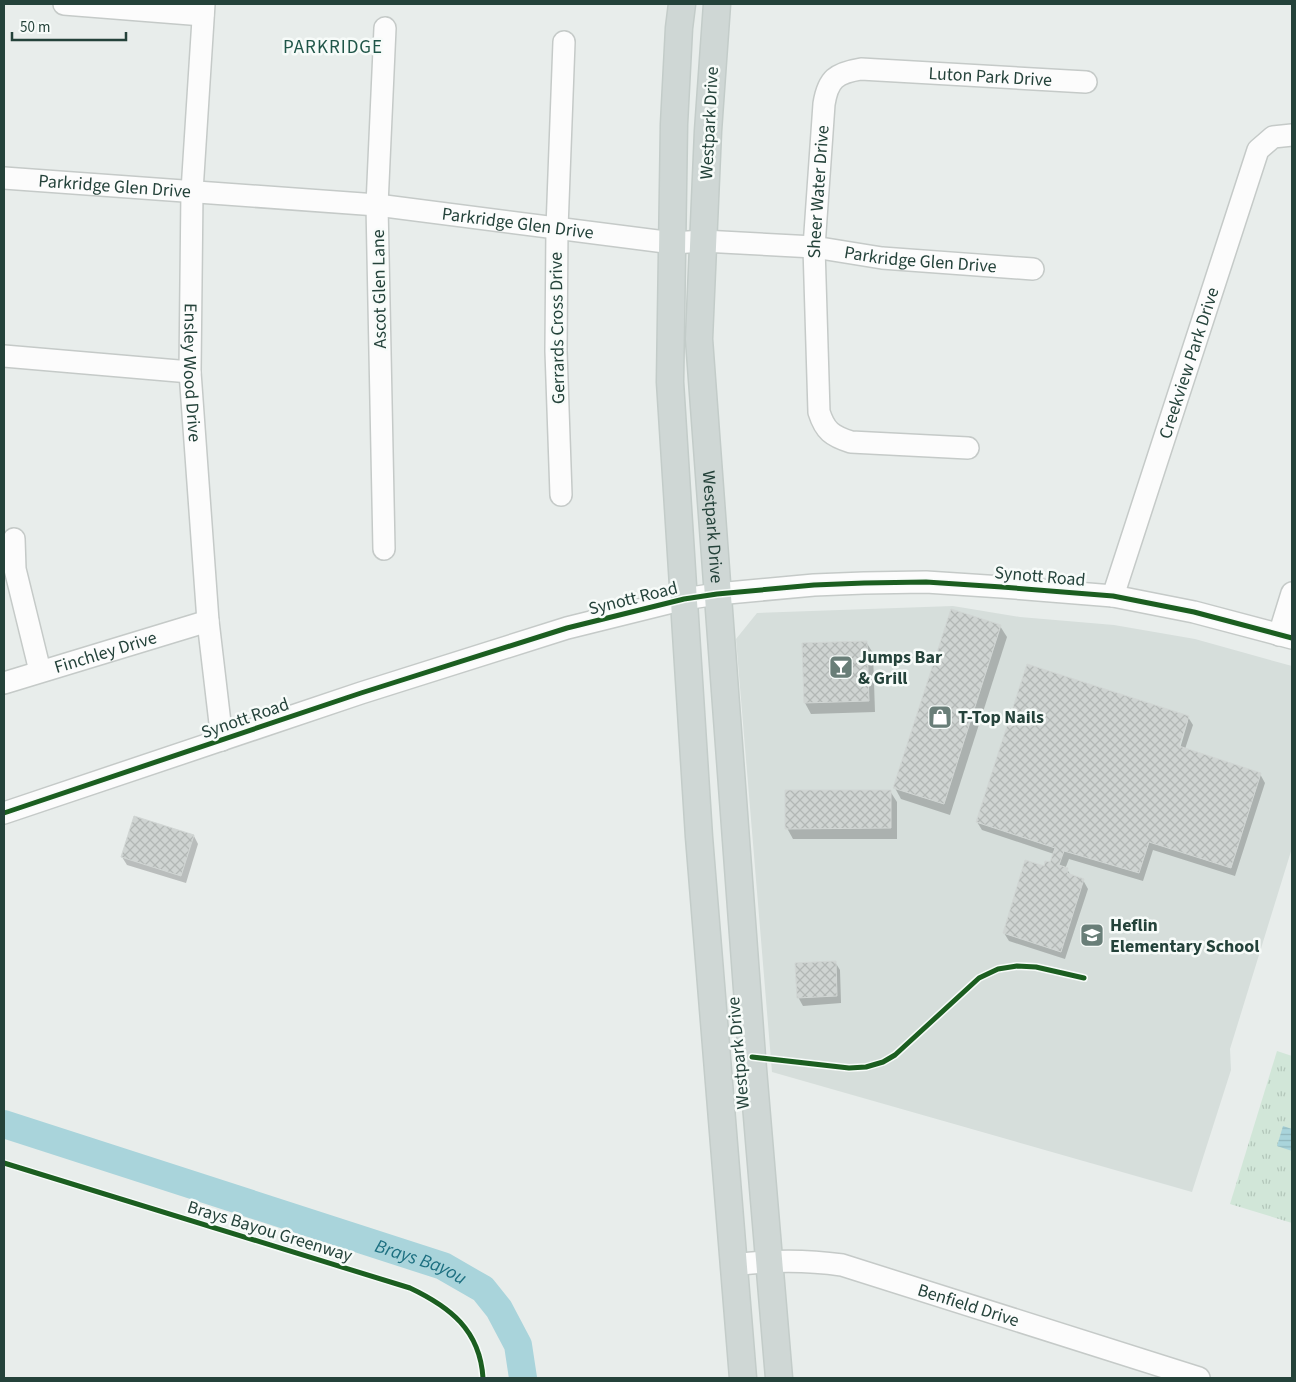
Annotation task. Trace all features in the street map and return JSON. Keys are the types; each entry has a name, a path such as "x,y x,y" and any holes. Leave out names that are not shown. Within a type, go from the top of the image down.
{"main road":[{"name":"Westpark Drive","path":"682,4 674,124 670,382 699,837 743,1378"},
{"name":"Westpark Drive","path":"717,4 708,131 699,339 752,1058 779,1378"},
{"path":"699,837 736,834"}],"street":[{"path":"64,4 204,9"},
{"name":"Ensley Wood Drive","path":"204,9 192,191 190,372 208,621 222,740"},
{"name":"Ascot Glen Lane","path":"384,549 377,205 385,28"},
{"name":"Gerrards Cross Drive","path":"562,495 556,351 556,228 564,42"},
{"name":"Sheer Water Drive","path":"895,72 861,70 845,72 834,78 826,89 814,247 819,412 824,427 837,437 851,442 968,448"},
{"name":"Luton Park Drive","path":"895,72 1086,82"},
{"name":"Creekview Park Drive","path":"1113,596 1258,150 1283,136"},
{"name":"Parkridge Glen Drive","path":"4,178 377,205 673,243 703,241 814,247 882,258 1033,269"},
{"path":"4,356 190,372"},
{"path":"14,539 15,569 40,671"},
{"name":"Synott Road","path":"4,813 361,693 567,628 684,599 717,594 822,585 926,582 1113,596 1194,612 1286,637"},
{"path":"1286,637 1292,594"},
{"name":"Finchley Drive","path":"4,684 40,671 208,621"},
{"name":"Benfield Drive","path":"734,1265 770,1260 813,1261 842,1265 1199,1378"}],"shaded area":[{"name":"Heflin Elementary School","path":"953,606 1020,617 1114,625 1195,639 1292,666 1292,848 1230,1049 1231,1070 1192,1192 772,1072 736,639 757,613"}],"green space":[{"path":"1277,1051 1292,1056 1292,1223 1230,1204"}],"water":[{"path":"1283,1126 1292,1129 1292,1151 1277,1146"}],"building":[{"path":"951,609 1001,625 944,804 893,788"},
{"path":"867,641 869,701 804,703 802,643"},
{"path":"1027,664 1189,716 1179,746 1261,773 1231,868 1149,842 1139,873 1064,851 1059,865 1068,868 1067,873 1084,879 1061,952 1003,933 1025,860 1044,866 1045,861 1050,862 1055,848 976,822"},
{"path":"785,790 891,790 891,828 785,829"},
{"path":"134,816 194,835 181,876 121,857"},
{"path":"836,961 837,996 797,998 795,963"}],"waterway":[{"name":"Brays Bayou","path":"4,1124 443,1266 483,1289 499,1309 518,1345 523,1378"}],"cycle path":[{"path":"4,813 361,693 567,628 684,599 717,594 814,585 864,583 926,582 1002,587 1113,596 1194,612 1292,638"},
{"path":"752,1057 849,1068 866,1067 883,1062 895,1055 979,978 998,969 1017,966 1036,967 1084,978"},
{"name":"Brays Bayou Greenway","path":"4,1163 410,1288 438,1303 450,1312 469,1333 481,1361 483,1378"}],"place":[{"name":"Jumps Bar & Grill","path":"841,667"},
{"name":"T-Top Nails","path":"940,717"},
{"name":"Heflin Elementary School","path":"1092,935"}],"district":[{"name":"PARKRIDGE","path":"333,46"}]}
